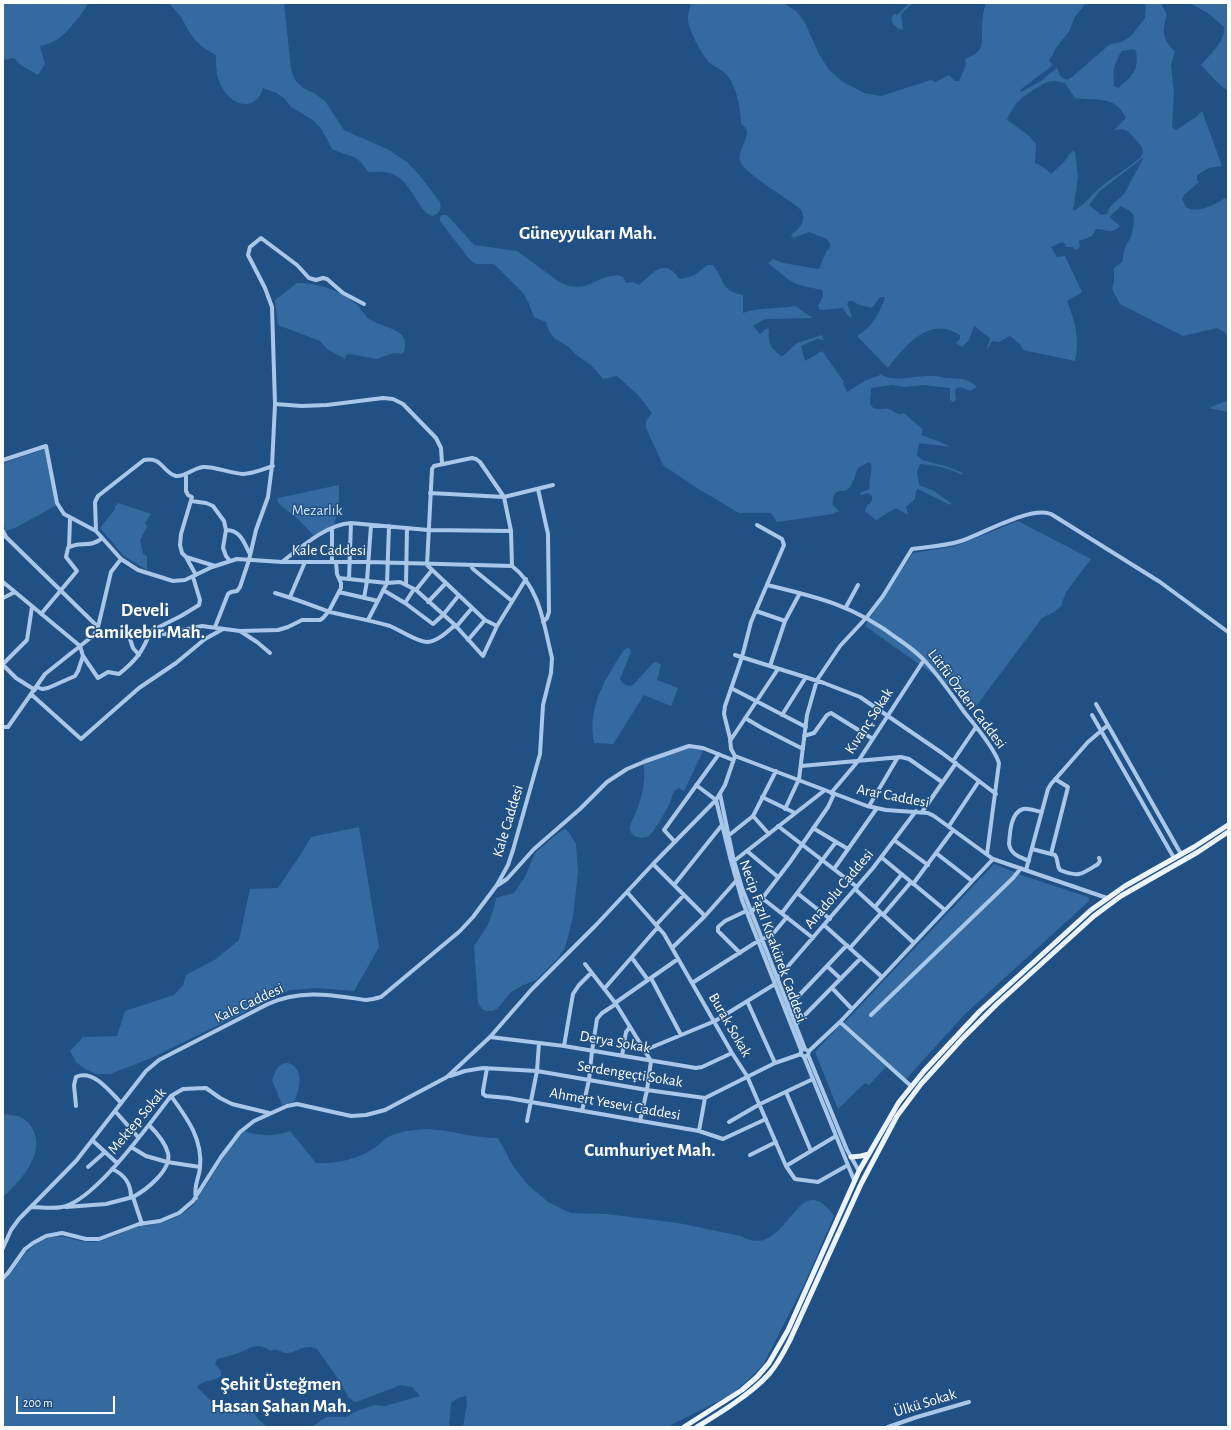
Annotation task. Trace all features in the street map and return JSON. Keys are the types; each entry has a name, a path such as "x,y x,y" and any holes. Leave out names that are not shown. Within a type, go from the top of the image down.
{"main road":[{"path":"684,1427 742,1390 757,1377 779,1349 832,1234 854,1180 868,1154 899,1102 949,1043 980,1011 1082,918 1107,898 1228,825"},
{"path":"697,1427 754,1388 777,1364 790,1340 861,1184 893,1123 911,1096 962,1039 997,1004 1086,924 1108,906 1141,884 1198,852 1228,832"},
{"path":"851,1157 868,1154"},
{"path":"859,1171 866,1175"},
{"path":"854,1180 861,1184"}],"street":[{"path":"215,627 228,594 237,591 240,587 256,530 268,497 273,466 275,404 272,307 265,288 248,255 250,247 261,238 297,265 309,278 316,280 323,278 327,279 343,293 364,304"},
{"path":"275,404 302,406 327,405 383,398 393,399 403,404 434,435 441,448 442,464"},
{"path":"3,460 46,446 57,503 62,512 70,518 96,531 95,502 98,496 142,461 149,460 157,462 164,466 169,472 182,476 206,467 245,474 273,466"},
{"path":"497,626 485,620 426,565 432,469 436,465 472,458 480,462 504,496 511,531 512,566"},
{"path":"143,635 199,605 200,600 194,576 186,557 182,552 180,541 192,496 188,495 186,492 186,474"},
{"path":"430,493 504,496 553,485"},
{"path":"538,489 548,534 549,612 547,618 542,622"},
{"path":"191,501 206,503 214,506 224,521 226,530 223,548 224,554 230,561"},
{"path":"785,809 799,779 809,707 817,680 840,646 867,617 890,585 912,550 941,546 961,541 1012,520 1044,512 1051,514 1144,572 1186,600 1228,632"},
{"path":"41,614 77,571 66,557 67,550 70,547 70,518"},
{"path":"282,562 306,544 332,528 351,523 428,530 511,531"},
{"path":"349,579 351,523"},
{"path":"364,598 368,581 370,525"},
{"path":"3,1278 25,1249 46,1236 62,1233 86,1239 95,1239 142,1224 160,1221 176,1215 187,1208 196,1198 221,1157 236,1136 250,1123 294,1104 351,1116 366,1115 385,1110 447,1077 490,1037 532,989 716,800 720,794 734,758 724,711 725,703 742,657 748,632 785,543 782,539 757,525"},
{"path":"368,620 387,583 388,526"},
{"path":"94,635 129,636 165,634 196,627 215,627 240,631 281,629 302,620 322,619 329,611 341,585 334,562 332,528"},
{"path":"406,584 407,528"},
{"path":"226,530 232,530 239,534 250,554"},
{"path":"3,531 6,537 98,627"},
{"name":"Kale Caddesi","path":"3,1248 11,1230 31,1207 76,1161 146,1071 159,1060 274,1001 286,997 305,994 366,1000 376,999 385,995 466,924 483,905 497,885 505,871 513,850 540,754 544,699 552,666 552,658 533,590 526,579 512,566 426,565 388,562 282,562 237,559 215,566 182,581 173,581 138,570 121,559 96,531"},
{"path":"70,547 74,545 91,545 98,542 102,538"},
{"path":"186,557 215,566"},
{"path":"5,727 48,672 94,635 98,627 111,572 121,559"},
{"path":"290,597 305,562"},
{"path":"471,566 497,590 512,601"},
{"path":"405,603 432,570"},
{"path":"339,578 387,583 400,582 406,584 415,589 455,626 483,656 497,626 526,579"},
{"path":"3,582 80,646 83,656 98,678 108,672 119,674 139,655 149,635"},
{"path":"428,602 446,583"},
{"name":"Lütfü Özden Caddesi","path":"767,585 800,593 846,608 867,617 893,635 924,660 945,685 976,727 999,762 1000,769 986,854"},
{"path":"846,608 858,585"},
{"path":"383,590 405,603 433,624 443,615 459,595"},
{"path":"3,598 15,592"},
{"path":"339,592 378,601"},
{"path":"275,593 329,611 391,627 425,642 436,640 455,626 472,608"},
{"path":"770,666 785,621 800,593"},
{"path":"32,607 27,640 4,663 16,678 34,690 81,739 144,685 176,663 205,639 223,629"},
{"path":"756,611 785,621"},
{"path":"468,640 485,620"},
{"path":"240,631 270,653"},
{"path":"129,636 133,648 139,655"},
{"path":"735,655 817,680 860,697 954,762 996,794"},
{"path":"34,690 46,689 61,681 73,677 78,671 83,656"},
{"name":"Kıvanç Sokak","path":"748,912 762,898 778,877 828,807 833,793 859,760 924,660"},
{"path":"730,741 778,669"},
{"path":"782,715 806,677"},
{"path":"731,688 806,727"},
{"path":"1096,704 1180,854"},
{"path":"804,736 814,733 831,713 873,739"},
{"path":"1092,715 1174,858"},
{"path":"745,718 803,749"},
{"path":"1026,870 1048,789 1088,742 1108,725"},
{"path":"922,812 976,727"},
{"name":"Arar Caddesi","path":"497,885 510,876 529,853 580,809 607,782 622,772 646,761 686,747 700,747 799,779 869,806 893,810 922,812 934,816 993,859 1107,898"},
{"path":"675,842 664,830 719,754"},
{"path":"801,766 898,757 909,759 942,782"},
{"path":"869,806 898,757"},
{"path":"728,836 753,816 776,771"},
{"path":"1051,854 1068,787 1055,779"},
{"path":"949,826 979,781"},
{"path":"696,785 716,800"},
{"path":"734,861 825,790"},
{"name":"Necip Fazıl Kısakürek Caddesi","path":"720,794 728,836 748,912"},
{"path":"762,797 795,813"},
{"name":"Necip Fazıl Kısakürek Caddesi","path":"716,800 736,881 796,1025 813,1079 854,1180"},
{"path":"834,869 877,808"},
{"path":"1029,861 1016,855 1010,848 1009,844 1013,820 1017,813 1023,809 1042,812"},
{"name":"Anadolu Caddesi","path":"777,979 856,888 916,812"},
{"path":"753,816 768,834"},
{"path":"674,885 722,825"},
{"path":"778,826 834,869 914,942"},
{"path":"813,828 848,849"},
{"path":"788,1007 827,966 882,914 912,883 953,830"},
{"path":"894,840 928,864"},
{"path":"782,913 836,842"},
{"path":"1032,849 1057,857 1060,870 1077,875 1083,874 1098,864 1100,861 1099,858"},
{"path":"747,851 778,877"},
{"path":"936,853 972,881"},
{"path":"881,857 944,910"},
{"path":"699,1131 705,1098 774,1063 805,1053 840,1022 993,859"},
{"path":"653,864 705,916"},
{"path":"871,1015 1013,878 1020,868"},
{"path":"875,907 902,874"},
{"path":"672,948 705,916 736,881"},
{"name":"Burak Sokak","path":"627,892 664,934 732,1053 747,1076 786,1166 795,1179 818,1182 848,1166"},
{"path":"797,893 830,919"},
{"path":"604,988 632,958 684,895"},
{"path":"762,898 813,938"},
{"path":"740,953 718,930 718,926 722,922 748,912"},
{"path":"692,983 774,934 787,917"},
{"path":"824,925 882,977"},
{"name":"Necip Fazıl Kısakürek Caddesi","path":"760,941 775,984 851,1157 859,1171"},
{"path":"632,958 649,979 681,1035"},
{"path":"796,1025 861,958"},
{"path":"582,1111 589,1080 592,1050 598,1017 602,1012 678,959"},
{"path":"585,964 615,1004 651,1061 647,1090 640,1121"},
{"path":"827,966 841,979"},
{"path":"564,1046 573,994 579,985 591,973"},
{"path":"644,1050 714,1021 775,984"},
{"path":"832,988 852,1009"},
{"path":"747,1002 774,1063"},
{"path":"840,1022 911,1086"},
{"path":"622,1056 626,1032 630,1027"},
{"name":"Derya Sokak","path":"490,1037 592,1050 698,1068 732,1053"},
{"path":"527,1121 537,1071 539,1043"},
{"name":"Serdengeçti Sokak","path":"447,1077 470,1070 487,1068 537,1071 647,1090 705,1098"},
{"name":"Ahmert Yesevi Caddesi","path":"487,1068 482,1091 484,1096 530,1102 699,1131 723,1139 766,1118"},
{"path":"76,1106 74,1085 76,1077 83,1075 92,1077 121,1103"},
{"path":"729,1122 760,1104 813,1079"},
{"name":"Mektep Sokak","path":"31,1207 62,1207 86,1195 97,1186 131,1147 171,1096 183,1089 206,1088 232,1104 250,1110 270,1114"},
{"path":"786,1092 811,1151"},
{"path":"171,1096 191,1125 200,1149 200,1167 195,1189 196,1198"},
{"path":"115,1111 138,1137"},
{"path":"62,1207 106,1204 132,1197 144,1190 156,1179 167,1162 168,1156 167,1150 158,1134 149,1125"},
{"path":"786,1166 836,1136"},
{"path":"92,1140 117,1163"},
{"path":"750,1155 776,1142"},
{"path":"131,1147 146,1156 167,1162 200,1167"},
{"path":"88,1168 105,1152"},
{"path":"112,1169 119,1172 126,1180 142,1224"},
{"name":"Ülkü Sokak","path":"888,1427 969,1402"}],"green space":[{"path":"3,3 88,3 85,9 63,35 55,41 40,46 45,64 38,75 22,66 14,58 3,60"},
{"path":"169,3 284,3 291,69 295,80 303,88 314,93 325,101 344,130 389,150 408,163 440,202 441,207 438,213 433,216 423,210 410,189 398,177 387,172 368,172 361,162 354,157 332,149 322,130 313,120 291,107 284,98 277,93 263,88 256,100 250,103 238,103 233,100 227,95 219,81 216,68 216,55 196,41 181,17"},
{"path":"691,3 783,3 796,11 804,21 819,54 829,70 843,82 864,93 881,96 931,80 935,82 949,75 955,81 959,81 966,65 965,59 979,51 981,48 982,19 986,3 1086,3 1074,18 1070,30 1056,48 1049,61 1053,65 1020,90 1021,92 1041,81 1057,68 1060,75 1067,80 1072,77 1110,44 1122,42 1131,36 1145,18 1146,3 1161,3 1167,15 1164,25 1165,39 1175,51 1171,65 1174,93 1172,127 1176,130 1196,117 1202,111 1222,166 1209,168 1197,175 1197,180 1199,182 1184,195 1182,199 1186,207 1195,210 1211,206 1225,198 1228,200 1228,337 1223,331 1217,328 1183,336 1120,304 1112,289 1114,281 1114,268 1122,262 1125,247 1131,237 1134,219 1133,214 1130,211 1121,206 1109,217 1120,226 1113,231 1096,229 1092,236 1079,241 1080,247 1076,250 1073,247 1066,247 1062,242 1051,247 1057,257 1065,256 1082,292 1067,301 1076,330 1077,345 1075,361 1023,350 1020,344 1010,336 999,342 992,341 987,348 990,338 974,326 969,340 962,347 956,343 960,339 960,335 949,330 938,329 928,331 910,343 888,368 857,336 871,325 880,310 885,299 884,297 880,297 872,308 849,301 847,304 852,316 851,317 847,315 843,308 820,310 818,306 823,296 822,290 799,285 789,280 768,263 773,259 783,263 819,269 826,252 830,247 830,244 827,239 809,232 793,238 791,235 800,227 803,221 803,214 801,210 749,172 740,161 741,151 747,131 741,124 740,111 735,89 724,72 711,64 696,42 688,23","holes":["1133,49 1136,51 1136,68 1128,80 1118,88 1114,86 1115,64 1122,51","1055,81 1065,83 1075,98 1105,100 1111,102 1122,111 1126,118 1114,130 1123,129 1128,131 1143,149 1140,158 1098,189 1078,209 1073,211 1078,177 1075,152 1072,151 1063,163 1051,174 1042,166 1035,163 1036,144 1028,135 1007,120 1016,104 1023,97 1047,82","1144,157 1124,194 1110,207 1107,214 1101,215 1089,205 1100,191"]},
{"path":"909,3 913,3 901,14 903,30 897,28 892,22 892,17 894,14 897,15"},
{"path":"1190,3 1228,3 1228,90 1218,83 1201,65 1220,42 1223,37 1224,27 1209,14"},
{"path":"442,215 447,215 474,245 517,251 558,281 568,286 585,286 606,277 617,275 623,277 626,283 633,282 639,285 654,272 663,268 674,272 679,279 688,278 707,265 713,265 730,291 743,295 743,313 756,310 795,306 813,318 766,319 753,326 760,334 766,329 769,329 770,344 781,356 797,343 822,335 824,340 817,339 801,346 805,361 822,351 844,382 843,384 847,392 874,377 879,376 880,374 885,377 897,379 931,376 962,379 970,382 977,387 970,391 961,387 957,388 955,390 956,399 954,402 950,400 950,388 923,385 905,387 892,385 871,388 870,403 873,408 889,409 897,414 904,413 923,430 921,435 951,447 919,443 917,455 922,460 963,473 962,475 942,467 920,464 917,472 919,485 934,491 951,503 950,505 918,489 916,491 915,499 906,507 908,515 896,508 876,520 865,511 867,505 871,502 872,496 868,493 861,495 860,493 870,489 871,464 869,462 858,468 853,482 847,490 839,491 834,495 833,505 839,511 833,514 777,522 771,513 739,513 697,488 663,465 646,428 646,421 652,413 638,395 617,376 603,379 592,366 575,354 569,347 554,338 549,331 546,322 534,317 524,294 494,264 477,264 470,260 440,221 440,217"},
{"path":"297,283 312,284 328,288 349,299 357,305 369,319 401,334 405,345 403,354 394,353 376,359 350,354 346,355 345,359 327,349 320,341 278,325 275,300"},
{"path":"1228,400 1228,412 1209,408"},
{"path":"45,449 57,505 15,528 6,531 3,523 3,463"},
{"name":"Mezarlık","path":"339,485 339,506 334,525 315,537 296,517 281,506 277,500 278,498"},
{"path":"118,503 151,514 145,523 147,527 140,540 143,554 147,556 147,570 124,556 100,528 115,509 115,505 117,506"},
{"path":"1018,521 1091,559 1066,592 1061,606 1054,612 1042,618 977,705 865,626 913,553 956,546"},
{"path":"628,648 631,652 620,679 623,684 629,686 633,685 653,663 656,662 661,665 657,680 678,688 671,706 644,695 613,744 594,743 592,730 595,705 610,672 624,650"},
{"path":"687,745 705,747 684,791 679,788 674,791 670,803 649,836 643,838 636,837 630,830 630,827 643,789 644,771 642,759"},
{"path":"359,827 379,947 354,991 318,988 290,990 149,1059 110,1074 96,1074 85,1069 76,1062 70,1051 83,1037 117,1036 125,1011 174,995 183,985 186,975 216,959 239,940 250,889 278,888 311,837"},
{"path":"565,828 576,844 578,872 573,917 565,948 558,958 536,980 511,992 497,1009 493,1011 486,1011 482,1009 478,1003 474,946 487,927 496,898 514,893 525,877 535,853"},
{"path":"994,864 1024,876 1088,897 1089,901 965,1014 906,1079 844,1023"},
{"path":"840,1025 886,1067 869,1085 865,1083 838,1109 815,1052"},
{"path":"284,1063 288,1063 297,1070 300,1080 298,1092 294,1102 282,1105 272,1081 275,1071 279,1066"},
{"path":"3,1114 18,1116 28,1123 36,1137 36,1147 30,1166 24,1175 3,1197"},
{"path":"426,1129 480,1137 498,1138 513,1166 528,1185 548,1202 571,1213 606,1214 678,1223 741,1236 757,1241 770,1237 781,1228 800,1206 810,1200 821,1203 834,1216 803,1287 763,1365 729,1396 667,1427 463,1427 467,1403 466,1396 458,1398 451,1403 449,1427 313,1427 327,1417 346,1417 374,1405 385,1406 420,1396 412,1387 401,1385 356,1402 349,1398 317,1349 308,1347 286,1353 277,1350 271,1351 266,1348 255,1346 217,1359 215,1364 221,1371 221,1376 200,1384 197,1387 213,1403 223,1408 233,1408 246,1399 258,1419 267,1427 3,1427 3,1281 9,1276 32,1247 52,1237 63,1237 84,1242 96,1242 108,1239 138,1226 163,1222 180,1215 194,1204 229,1149 244,1131 267,1135 290,1131 316,1163 323,1163 338,1162 359,1156 373,1149 394,1134"}],"district":[{"name":"Güneyyukarı Mah.","path":"588,233"},
{"name":"Develi Camikebir Mah.","path":"145,621"},
{"name":"Cumhuriyet Mah.","path":"650,1150"},
{"name":"Şehit Üsteğmen Hasan Şahan Mah.","path":"281,1395"}]}
